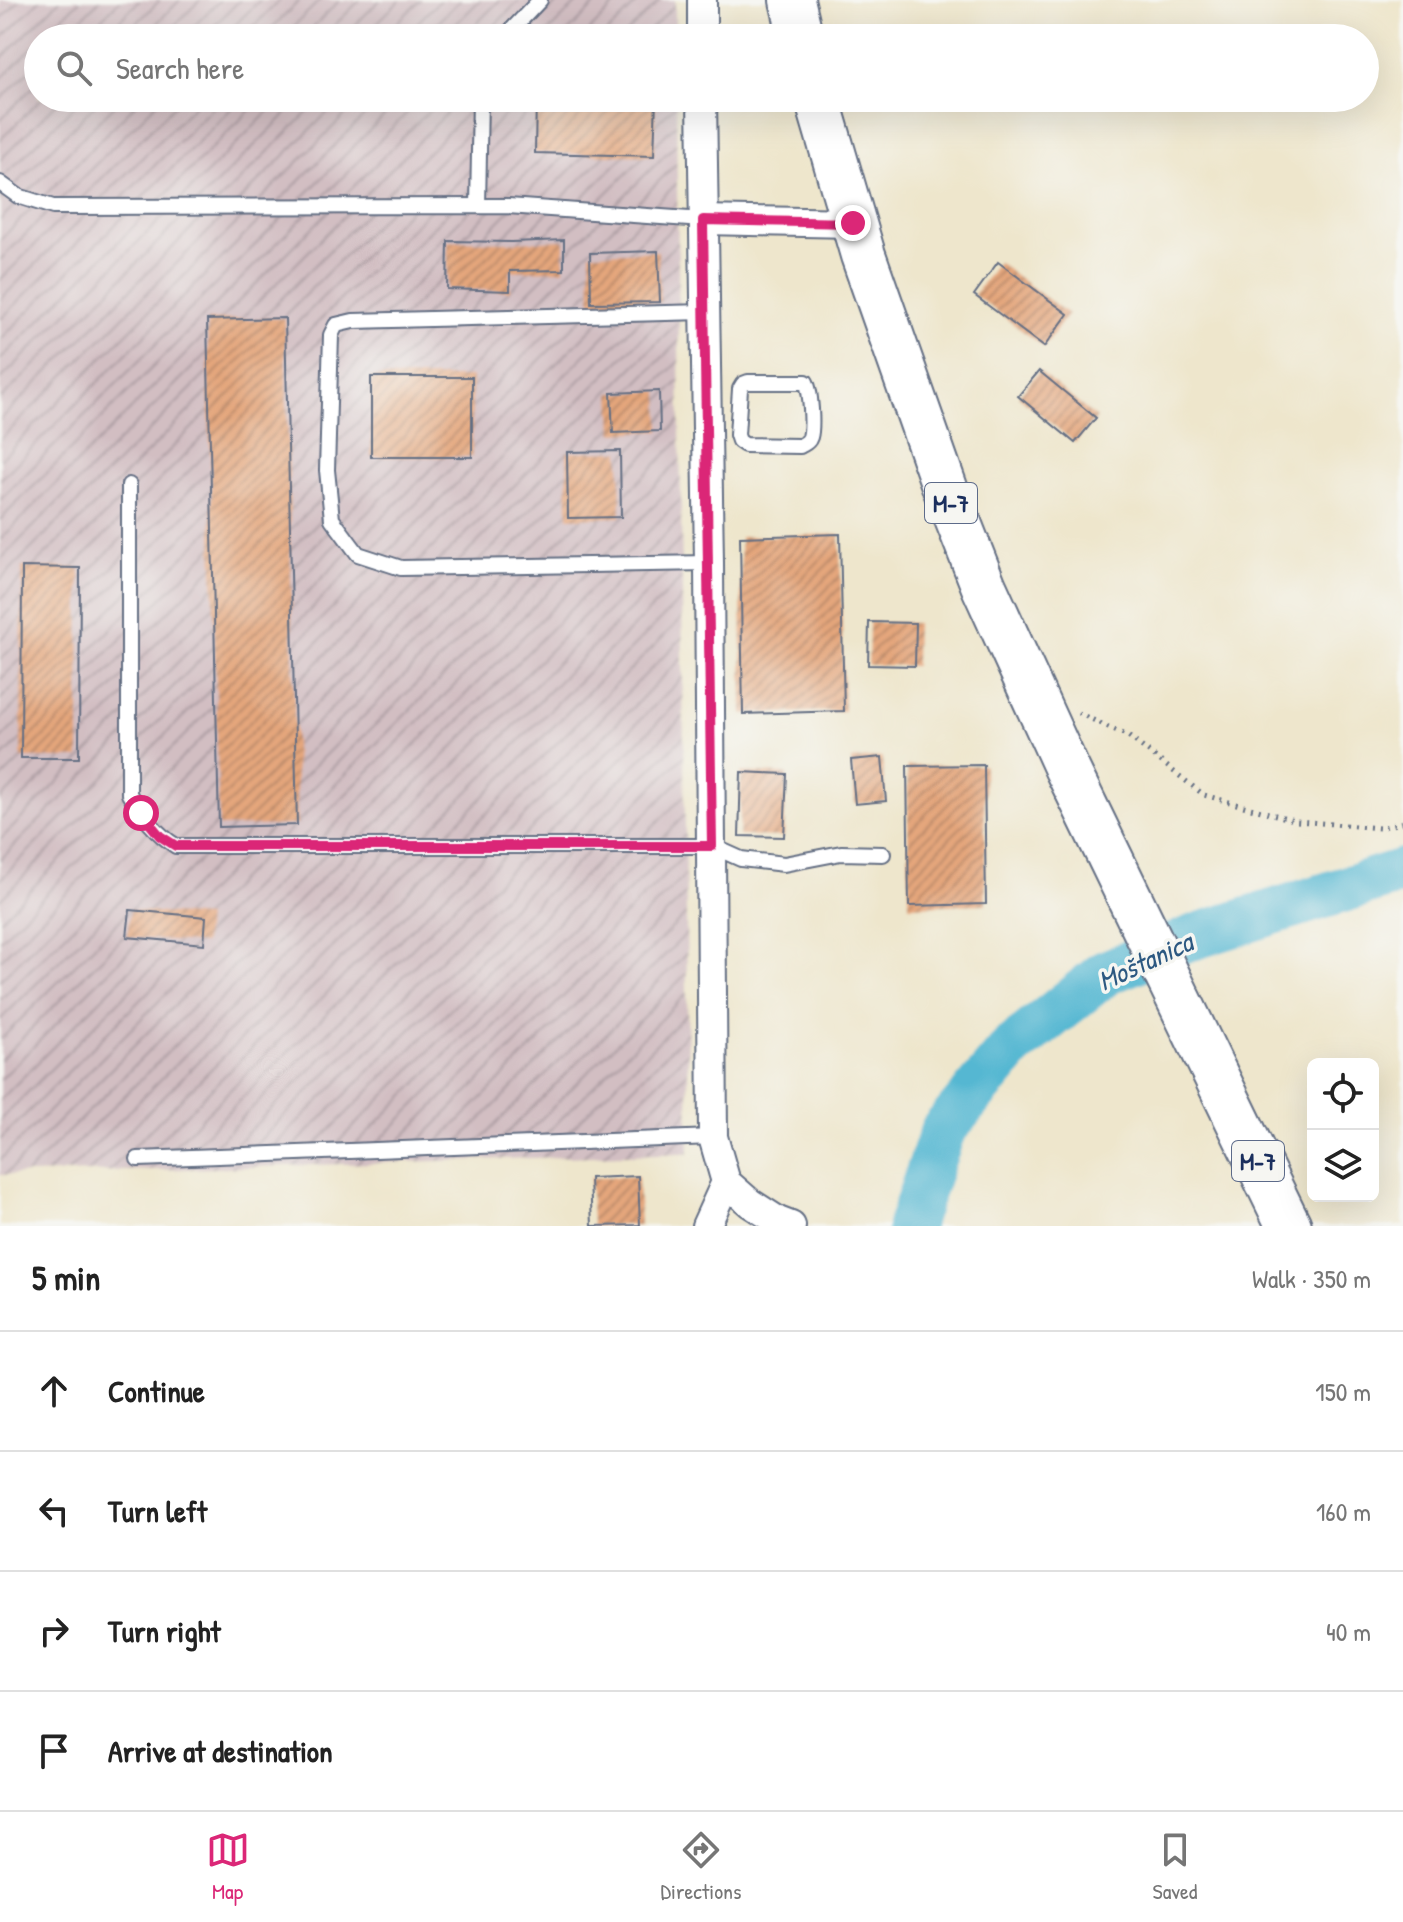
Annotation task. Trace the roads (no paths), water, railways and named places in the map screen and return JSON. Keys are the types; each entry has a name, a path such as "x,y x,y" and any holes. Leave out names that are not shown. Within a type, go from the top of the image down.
{"main road":[{"path":"792,0 798,24"},
{"name":"M-7","path":"821,112 853,223 945,488 984,587 1030,691 1289,1226"}],"street":[{"path":"702,0 702,24"},
{"path":"702,112 713,1137 726,1182 750,1203 791,1226"},
{"path":"703,220 853,223"},
{"path":"706,1226 726,1182"}],"lane":[{"path":"517,24 540,0"},
{"path":"478,206 480,112"},
{"path":"0,183 18,196 53,207 508,206 703,220"},
{"path":"705,312 353,321 336,325 331,335 327,470 332,519 358,554 401,568 709,563"},
{"path":"748,382 806,382 811,392 810,437 800,446 745,445 737,435 738,416 740,389 748,382"},
{"path":"707,417 738,416"},
{"path":"129,485 129,794 160,836 176,846 712,846 741,859 784,864 841,853 883,854"},
{"path":"138,1159 713,1137"}],"waterway":[{"name":"Moštanica","path":"910,1226 943,1130 1013,1047 1105,973 1197,936 1403,871"}]}
